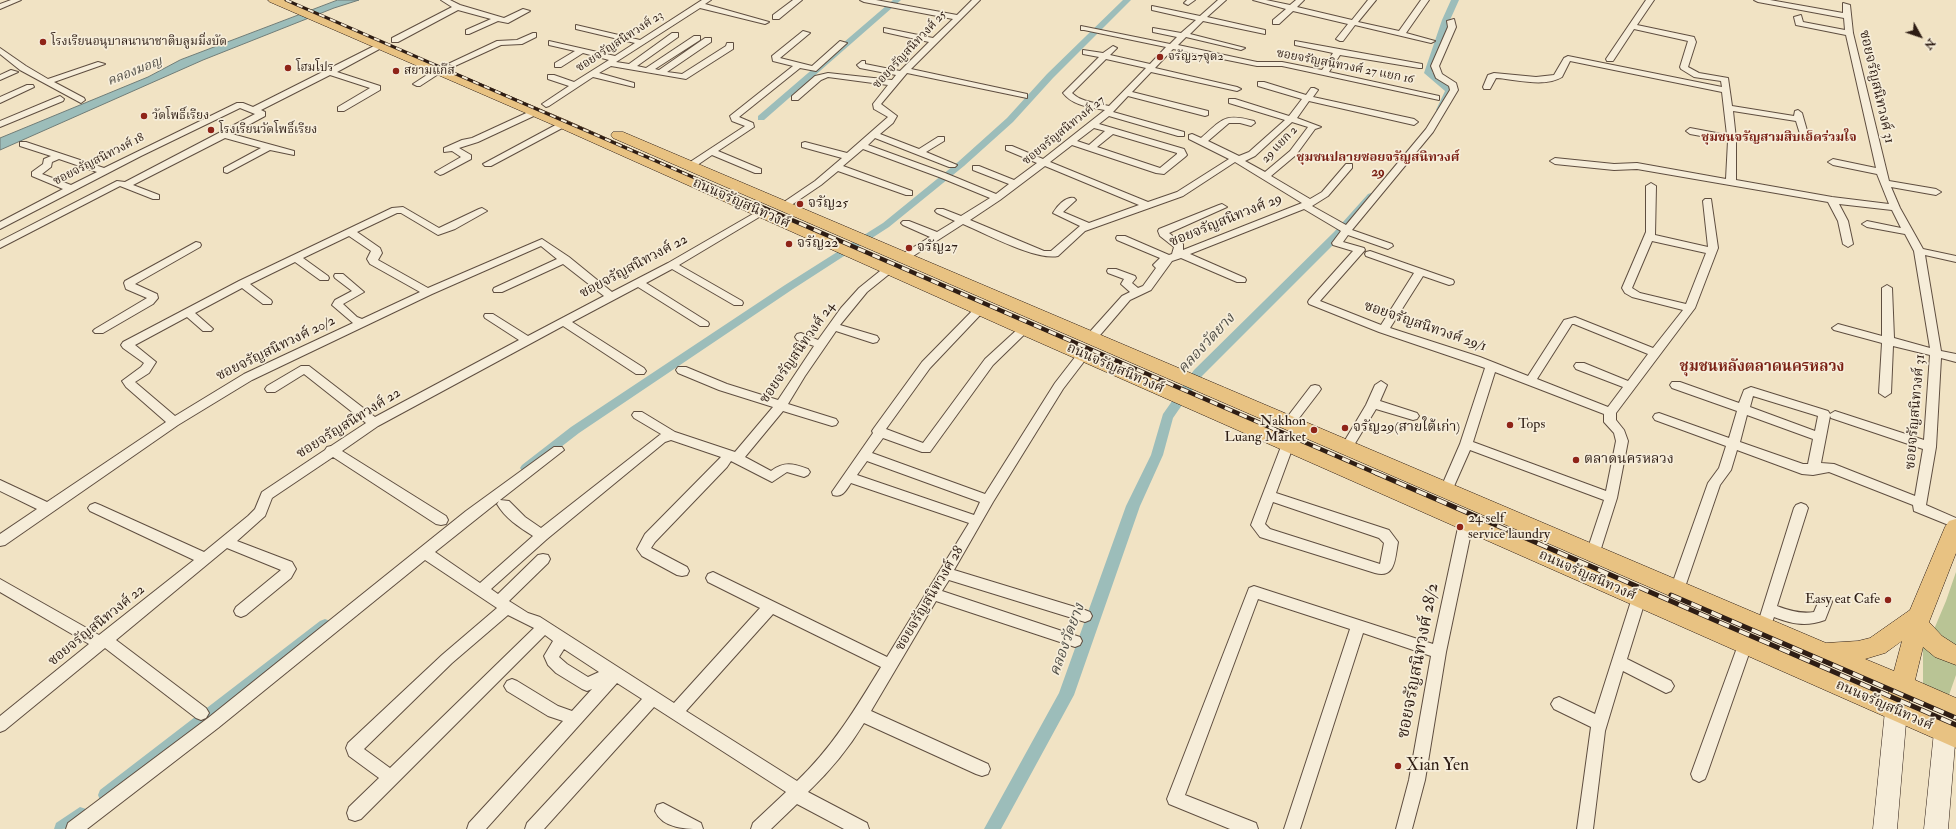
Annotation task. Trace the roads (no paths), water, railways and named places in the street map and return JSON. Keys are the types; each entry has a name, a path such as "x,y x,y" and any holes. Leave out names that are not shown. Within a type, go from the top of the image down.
{"main road":[{"name":"ถนนจรัญสนิทวงศ์","path":"274,0 439,71 690,166 784,206 855,245 896,264 980,309 1188,401 1277,425 1347,447 1677,590 1759,618 1819,650 1902,686 1956,707"},
{"name":"ถนนจรัญสนิทวงศ์","path":"302,0 452,64 539,108 562,124 761,213 855,245"},
{"name":"ถนนจรัญสนิทวงศ์","path":"896,264 1091,338 1194,382 1277,425 1318,453 1383,474 1714,617"},
{"name":"ถนนจรัญสนิทวงศ์","path":"1277,425 1288,444 1950,735"},
{"path":"1885,829 1896,712 1902,686 1918,620 1956,527"},
{"path":"1741,643 1756,646 1762,645 1764,642 1763,635 1760,630 1759,618"},
{"path":"1819,650 1858,652 1877,646 1918,620"},
{"path":"1918,620 1933,643 1943,650 1956,655"},
{"path":"1936,829 1950,735 1956,707"}],"street":[{"path":"0,7 16,0"},
{"name":"ซอยจรัญสนิทวงศ์ 23","path":"440,172 468,157 450,149 465,142 474,140 539,108 707,0"},
{"path":"776,17 798,0"},
{"path":"868,0 957,18"},
{"path":"914,9 925,0"},
{"name":"ซอยจรัญสนิทวงศ์ 25","path":"784,206 818,183 850,157 875,135 892,117 892,114 876,105 903,72 976,0"},
{"name":"ซอยจรัญสนิทวงศ์ 27","path":"896,264 997,198 1072,142 1109,111 1172,46 1222,0"},
{"path":"1257,0 1431,41"},
{"path":"1276,22 1300,0"},
{"path":"1340,39 1372,0"},
{"path":"1402,34 1425,0"},
{"path":"1610,59 1650,0"},
{"name":"ซอยจรัญสนิทวงศ์ 31","path":"1758,0 1846,11 1848,33 1881,172 1895,208 1919,252 1936,352 1930,447 1920,503"},
{"path":"395,40 453,3 507,21 526,11"},
{"path":"699,5 764,22"},
{"path":"1155,8 1262,32"},
{"path":"1798,17 1799,23 1808,26 1848,33"},
{"path":"469,32 498,19"},
{"path":"1449,282 1337,242 1430,130 1454,90 1455,87 1440,79 1435,66 1452,27 1451,20"},
{"path":"579,26 642,42"},
{"path":"1633,26 1691,39 1692,42 1684,67 1686,70 1725,80 1732,139 1731,183"},
{"name":"ซอยจรัญสนิทวงศ์ 27 แยก 16","path":"1084,28 1258,64 1282,64 1436,98"},
{"path":"887,30 934,41"},
{"path":"1156,30 1241,48"},
{"path":"806,33 775,58 808,69 816,67 843,43"},
{"path":"452,64 500,44 518,42 533,35"},
{"path":"630,67 675,35"},
{"path":"648,70 697,38"},
{"path":"661,72 708,40"},
{"path":"552,43 583,50 630,67 680,77 687,75 730,47 730,45"},
{"path":"1298,43 1338,52 1419,66"},
{"path":"255,110 381,46"},
{"path":"1113,48 1067,93 1069,97 1181,134"},
{"path":"0,50 23,68 49,81 80,100"},
{"path":"558,65 583,50"},
{"path":"1086,52 1237,89"},
{"path":"1324,74 1338,52"},
{"path":"1487,87 1491,76 1536,79 1555,78 1559,75 1568,58 1726,90"},
{"path":"862,63 861,65 864,66 903,72 1024,96"},
{"path":"49,81 101,64"},
{"path":"690,166 750,125 735,120 734,116 798,66"},
{"path":"417,84 439,71"},
{"path":"0,78 14,72"},
{"path":"330,72 377,88 341,109"},
{"path":"592,74 631,85"},
{"path":"795,98 818,78 828,75 894,83"},
{"path":"551,77 575,86"},
{"path":"1261,84 1307,98 1414,122"},
{"path":"0,100 30,87"},
{"path":"940,211 961,221 1048,255 1054,254 1082,229 1180,194 1237,159 1252,154 1291,118 1314,90"},
{"path":"1126,93 1205,113"},
{"path":"0,124 60,99"},
{"path":"1232,101 1291,118"},
{"name":"ซอยจรัญสนิทวงศ์ 18","path":"0,226 70,188 240,104 255,110"},
{"path":"1728,108 1799,116 1804,134"},
{"path":"125,185 224,136 262,114 255,110"},
{"name":"29 แยก 2","path":"1266,176 1292,153 1314,128 1291,118"},
{"path":"1202,142 1227,120 1240,120 1251,123"},
{"path":"488,164 562,124"},
{"path":"1072,142 1162,172 1182,155 1181,151 1094,124"},
{"path":"1091,148 1112,130"},
{"path":"1690,131 1732,139"},
{"path":"875,135 952,165"},
{"path":"224,136 291,152"},
{"path":"1192,137 1237,159 1266,176 1346,230 1388,246"},
{"path":"920,152 941,139"},
{"path":"23,144 104,171"},
{"path":"805,145 850,157"},
{"path":"862,146 946,177 997,198"},
{"path":"227,170 269,147"},
{"path":"1009,148 1147,205"},
{"path":"712,152 758,170"},
{"path":"58,156 47,161 48,165 35,174 70,188"},
{"path":"1555,161 1614,167 1637,166 1832,200 1895,208"},
{"path":"1833,162 1881,172"},
{"name":"ซอยจรัญสนิทวงศ์ 29","path":"1091,338 1126,298 1135,291 1147,288 1168,259 1307,204 1326,194 1349,166"},
{"path":"836,167 909,193"},
{"path":"976,168 1016,184"},
{"path":"1885,183 1936,192"},
{"path":"0,245 120,184 156,197"},
{"path":"1651,186 1650,237 1627,288 1629,292 1636,295 1690,308"},
{"path":"1071,200 1054,214 1088,226"},
{"path":"1832,200 1843,221 1848,244"},
{"path":"1593,554 1611,498 1622,438 1618,429 1610,422 1610,412 1690,308 1712,251 1708,201"},
{"path":"1222,207 1163,231 1164,234 1179,246 1179,255 1241,280"},
{"path":"174,422 128,381 145,370 150,362 127,345 295,257 399,209 438,232 452,227 482,211"},
{"name":"ซอยจรัญสนิทวงศ์ 22","path":"0,725 204,558 253,520 260,512 267,496 331,450 374,423 527,340 672,265 761,213"},
{"path":"0,217 11,220"},
{"path":"906,223 937,236"},
{"path":"1868,224 1908,232"},
{"path":"349,231 376,250 377,253 372,259 374,262 428,292"},
{"path":"1650,237 1712,251"},
{"path":"1112,271 1132,278 1126,284 1135,291 1165,259 1165,256 1121,238"},
{"name":"ซอยจรัญสนิทวงศ์ 20/2","path":"0,541 174,422 248,377 428,292 542,242 565,259"},
{"path":"99,331 149,302 153,298 153,296 130,287 129,284 132,281 196,245"},
{"name":"ซอยจรัญสนิทวงศ์ 29/1","path":"1365,252 1313,302 1383,330 1491,366 1466,444 1446,490"},
{"path":"1919,252 1956,259"},
{"path":"295,257 324,278"},
{"path":"498,290 565,259 611,296"},
{"name":"ซอยจรัญสนิทวงศ์ 24","path":"682,571 644,549 650,538 731,456 742,452 780,407 845,310 863,290 896,264"},
{"path":"672,265 738,303"},
{"path":"1383,330 1420,272"},
{"path":"338,276 359,292 339,302 337,306 353,318 364,323"},
{"path":"638,282 704,324"},
{"path":"243,283 267,302"},
{"path":"1885,393 1888,341 1887,288"},
{"path":"980,309 926,365 878,431 926,449 989,362 1024,329"},
{"path":"188,312 207,329"},
{"path":"489,316 527,340"},
{"path":"1530,382 1568,322 1571,320 1575,320 1656,352"},
{"path":"564,321 640,371"},
{"path":"834,327 872,339"},
{"path":"1838,328 1956,358"},
{"path":"801,337 821,344"},
{"name":"ซอยจรัญสนิทวงศ์ 28","path":"759,829 815,775 851,730 977,522 988,500 1059,386 1083,354"},
{"path":"1491,366 1610,412"},
{"path":"1580,366 1630,386"},
{"path":"271,390 305,369 374,423"},
{"path":"682,370 723,387 780,407 832,422"},
{"path":"1347,447 1372,405 1381,385"},
{"path":"1676,386 1819,437"},
{"path":"1277,425 1315,389"},
{"path":"1677,590 1714,483 1725,470 1748,393 1751,391 1824,414 1813,470"},
{"path":"1372,405 1381,405 1413,416"},
{"path":"638,414 671,435 731,456 772,477 783,467 787,466 804,472"},
{"path":"1835,415 1930,447"},
{"path":"1659,417 1802,469 1813,470 1823,466 1830,467 1920,503 1919,508 1956,523"},
{"path":"481,590 542,535 661,439 671,435"},
{"path":"838,492 878,436"},
{"path":"1270,496 1384,534 1391,542 1383,570 1265,533 1260,530 1258,525 1288,444"},
{"path":"1466,444 1611,498"},
{"path":"331,450 441,520"},
{"path":"74,829 213,723 426,553 482,506 558,450"},
{"path":"864,455 988,500"},
{"path":"848,477 977,522"},
{"path":"0,485 47,508"},
{"path":"504,504 520,521 542,535"},
{"path":"95,508 204,558"},
{"path":"1801,508 1759,618 1791,618 1811,620 1820,616 1825,602"},
{"name":"ซอยจรัญสนิทวงศ์ 28/2","path":"1404,829 1417,780 1439,652 1466,523"},
{"path":"225,542 287,566 289,569 286,574 240,610"},
{"path":"426,553 503,604 544,627 613,673 653,697 797,793 861,829"},
{"path":"391,778 355,751 354,748 503,604 543,559"},
{"path":"945,574 1085,616"},
{"path":"713,578 890,665"},
{"path":"0,585 102,641 201,713"},
{"path":"1250,829 1175,799 1254,592 1439,652"},
{"path":"933,594 1075,641"},
{"path":"1585,829 1599,723 1639,598"},
{"path":"675,712 771,606"},
{"path":"1292,829 1358,626"},
{"path":"354,813 544,627"},
{"path":"563,639 553,651 551,656 552,660 560,668 587,684 613,673"},
{"path":"1699,774 1741,643"},
{"path":"1618,662 1666,686"},
{"path":"475,829 575,719 613,673"},
{"path":"512,686 553,711 575,719"},
{"path":"534,829 653,697"},
{"path":"1559,704 1599,723"},
{"path":"860,714 982,770"},
{"path":"663,811 695,829"}],"water":[{"path":"338,0 359,0 334,8 203,60 0,150 0,138 148,77 180,60"}],"waterway":[{"path":"761,118 897,0"},
{"path":"526,468 575,430 789,287 886,225 961,164 1010,120 1050,76 1127,0"},
{"name":"คลองวัดยาง","path":"1440,110 1449,90 1428,73 1446,20 1455,0"},
{"name":"คลองวัดยาง","path":"992,829 1066,695 1133,506 1157,455 1167,417 1198,373 1338,234 1371,196"},
{"path":"106,795 325,625"},
{"path":"62,829 80,815"}],"railway":[{"path":"286,0 757,205"},
{"path":"755,204 1378,474"},
{"path":"1376,473 1956,725"},
{"path":"1671,595 1956,718"}],"place":[{"name":"โรงเรียนอนุบาลนานาชาติบลูมมิ่งบัด","path":"43,42"},
{"name":"จรัญ27จุด2","path":"1160,57"},
{"name":"โฮมโปร","path":"288,68"},
{"name":"สยามแก๊ส","path":"396,71"},
{"name":"วัดโพธิ์เรียง","path":"144,116"},
{"name":"โรงเรียนวัดโพธิ์เรียง","path":"211,130"},
{"name":"จรัญ25","path":"800,204"},
{"name":"จรัญ22","path":"789,244"},
{"name":"จรัญ27","path":"909,248"},
{"name":"Tops","path":"1510,425"},
{"name":"จรัญ29(สายใต้เก่า)","path":"1345,428"},
{"name":"Nakhon Luang Market","path":"1314,430"},
{"name":"ตลาดนครหลวง","path":"1576,460"},
{"name":"24 self service laundry","path":"1460,527"},
{"name":"Easy eat Cafe","path":"1888,600"},
{"name":"Xian Yen","path":"1398,766"}],"district":[{"name":"ชุมชนจรัญสามสิบเอ็ดร่วมใจ","path":"1779,138"},
{"name":"ชุมชนปลายซอยจรัญสนิทวงศ์ 29","path":"1378,166"},
{"name":"ชุมชนหลังตลาดนครหลวง","path":"1762,368"}],"water label":[{"name":"คลองมอญ","path":"135,72"}]}
